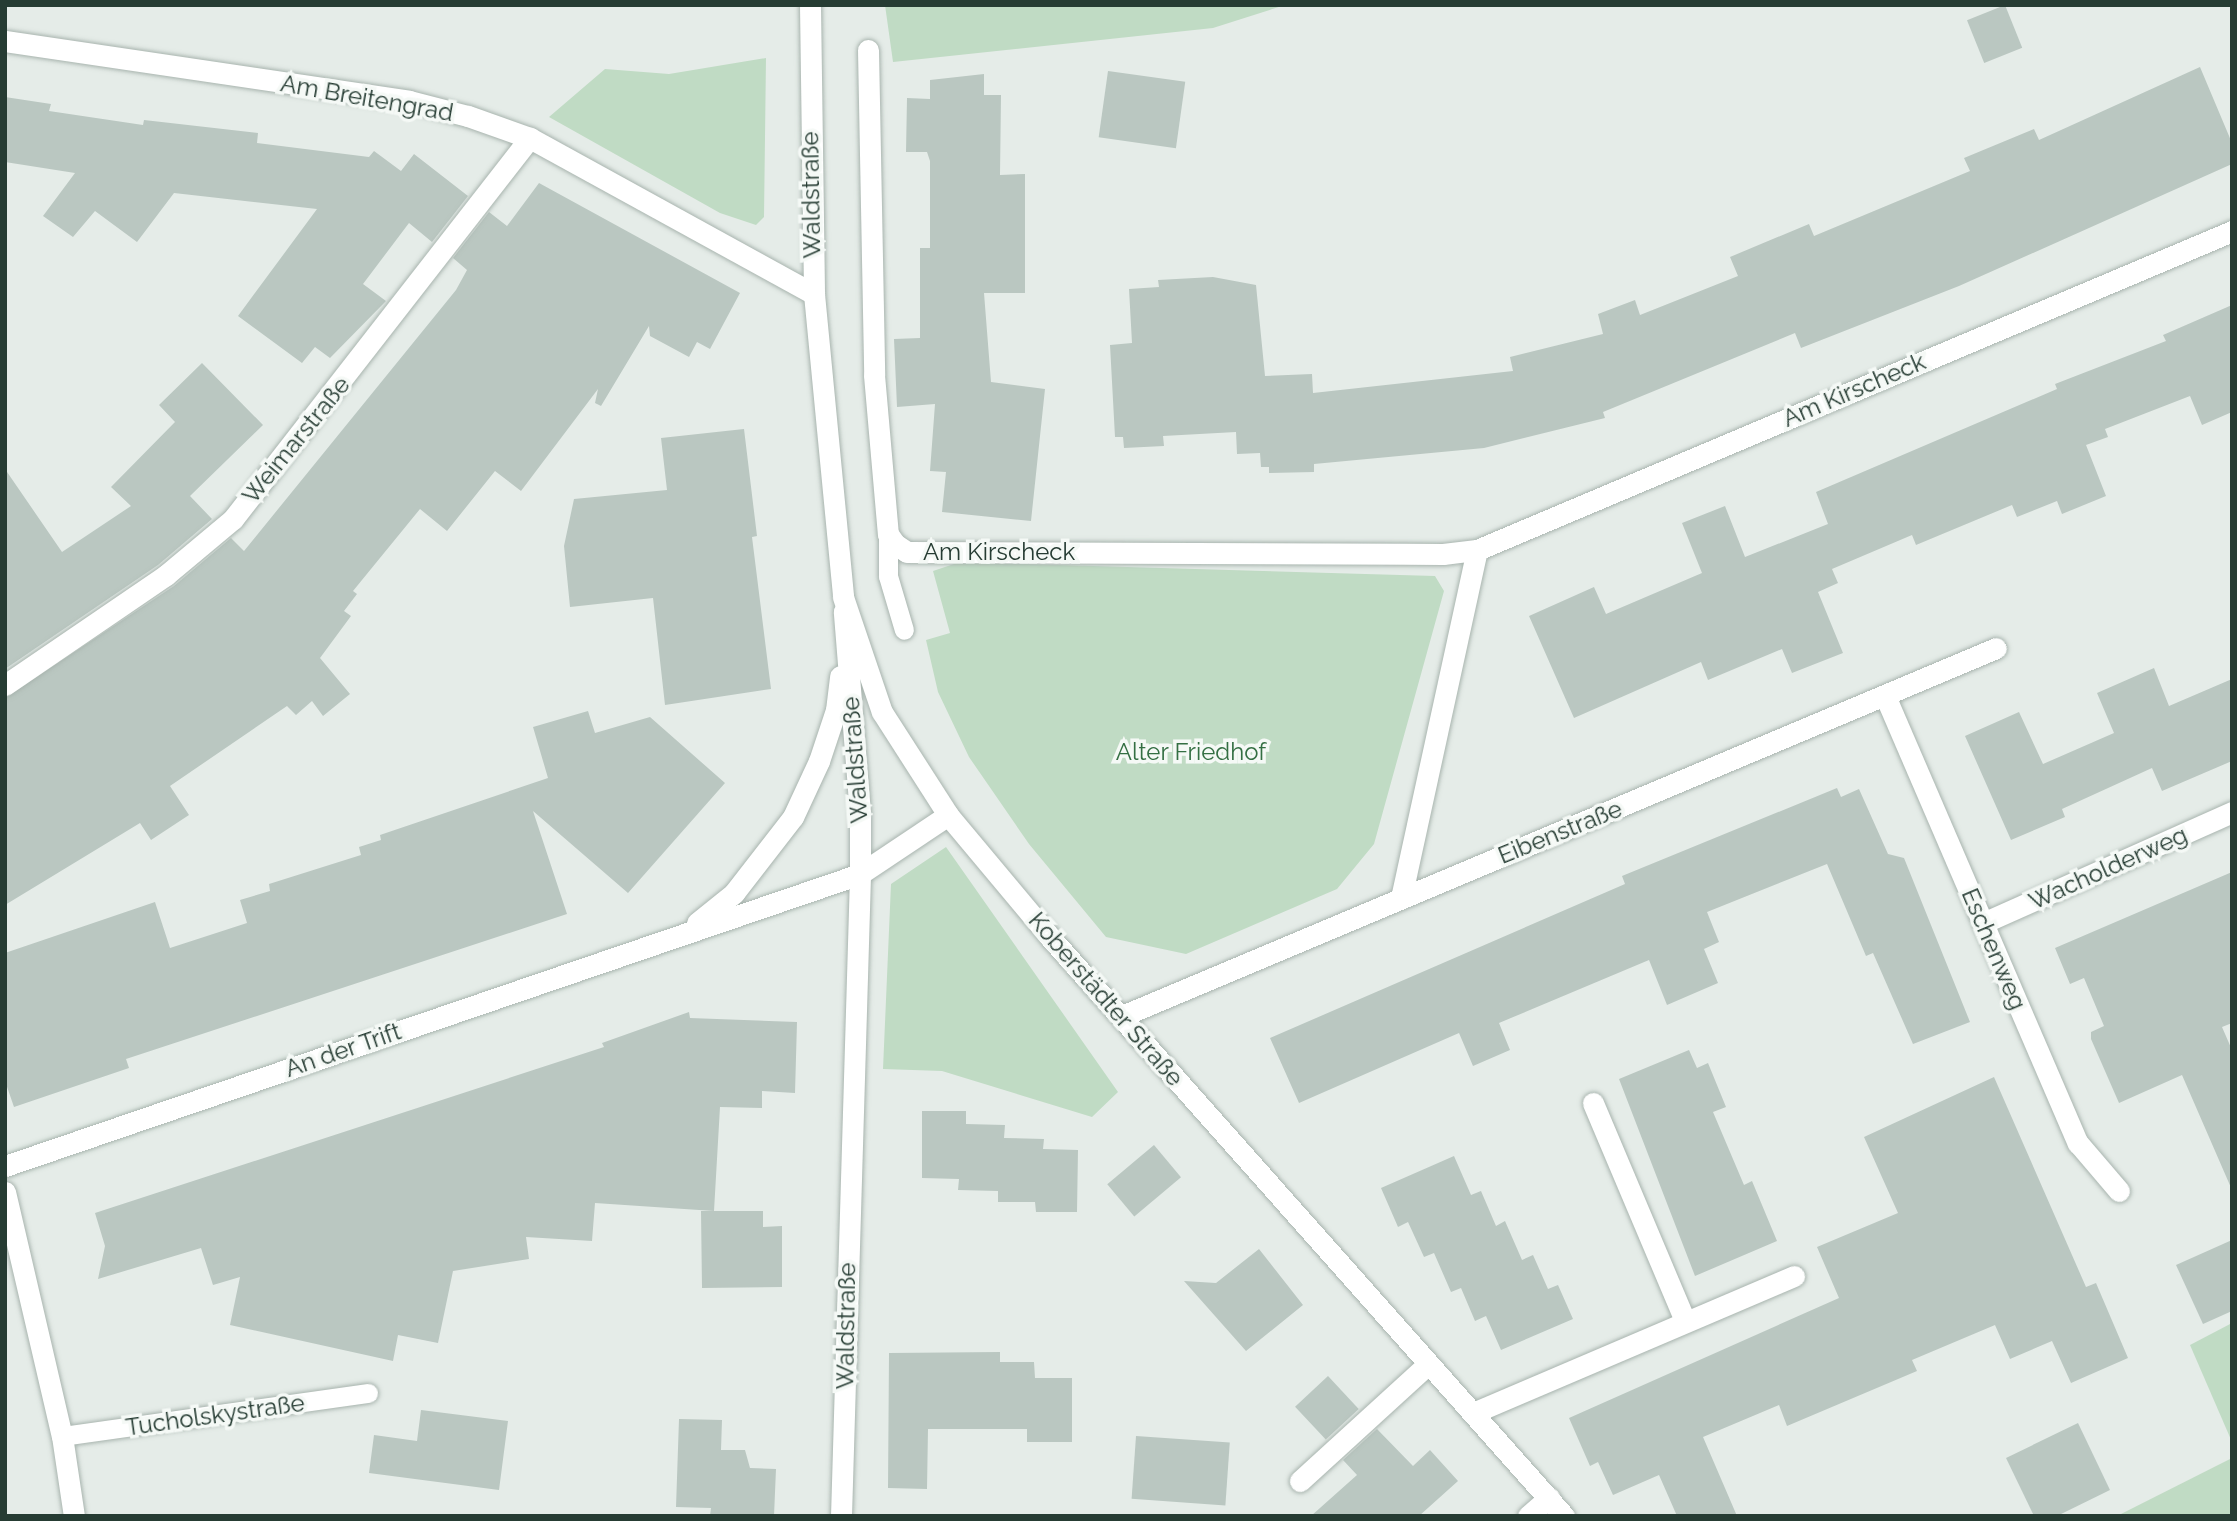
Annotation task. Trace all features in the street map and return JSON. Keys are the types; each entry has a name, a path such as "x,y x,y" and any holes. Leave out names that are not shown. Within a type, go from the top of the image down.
{"street":[{"name":"Waldstraße","path":"810,5 814,294 843,597 860,813 841,1516"},
{"name":"Am Breitengrad","path":"5,41 409,100 530,138 814,294"},
{"name":"Am Kirscheck","path":"868,50 874,375 888,534 907,552 1443,554 1477,550 2232,231"},
{"name":"Weimarstraße","path":"5,684 166,575 233,519 530,138"},
{"path":"1401,898 1477,550"},
{"name":"Koberstädter Straße","path":"843,597 883,712 948,815 1564,1516"},
{"name":"An der Trift","path":"681,934 741,885 786,827 806,791 836,710 843,597"},
{"name":"Eibenstraße","path":"1122,1016 1886,698 1996,648"},
{"name":"Eschenweg","path":"1886,698 2078,1143 2119,1191"},
{"name":"Wacholderweg","path":"1983,923 2232,812"},
{"name":"An der Trift","path":"5,1166 860,874 948,815"},
{"path":"1593,1103 1685,1321"},
{"path":"5,1192 62,1436 74,1516"},
{"path":"1473,1413 1794,1276"},
{"path":"1300,1480 1428,1364"},
{"path":"1528,1516 1549,1497"}],"lane":[{"path":"888,534 888,576 904,630"},
{"name":"Tucholskystraße","path":"62,1436 368,1393"}],"green space":[{"path":"885,5 1285,5 1213,28 893,62"},
{"path":"766,58 764,217 756,225 720,213 549,117 605,69 669,74"},
{"name":"Alter Friedhof","path":"960,562 1435,576 1444,591 1374,844 1337,889 1186,954 1106,937 1029,844 969,757 938,692 926,640 950,633 933,571"},
{"path":"946,847 1118,1092 1092,1117 942,1071 883,1069 891,884"},
{"path":"2232,1323 2232,1442 2190,1345"},
{"path":"2232,1458 2232,1516 2117,1516"}],"building":[{"path":"2005,5 2022,48 1984,63 1967,20"},
{"path":"2200,67 2232,143 2232,164 1959,286 1801,348 1795,333 1603,412 1605,418 1484,448 1314,464 1314,472 1269,473 1269,467 1261,467 1260,453 1237,454 1236,432 1163,436 1164,446 1124,448 1123,437 1115,437 1110,345 1132,343 1129,289 1159,287 1158,280 1213,277 1256,285 1265,376 1312,374 1313,393 1513,371 1510,357 1603,334 1598,314 1635,300 1640,315 1738,276 1730,257 1809,224 1814,236 1970,171 1964,158 2034,129 2039,140"},
{"path":"1108,71 1185,82 1176,148 1099,137"},
{"path":"984,74 984,95 1001,95 1000,175 1025,174 1025,293 984,293 991,382 1045,389 1031,521 942,512 946,472 930,471 935,404 897,407 894,339 920,338 920,248 930,248 930,161 927,152 906,152 907,98 930,99 930,80"},
{"path":"5,97 51,104 49,111 143,125 144,120 258,133 257,143 369,157 374,151 401,171 414,154 468,196 432,242 409,223 363,284 386,301 330,358 315,347 302,363 238,316 317,209 174,193 137,242 95,211 73,237 43,216 75,173 5,162"},
{"path":"539,183 740,293 710,349 697,342 689,357 650,336 649,326 601,406 595,403 598,389 521,491 495,471 447,531 420,509 353,591 357,594 344,611 351,616 320,658 350,694 323,716 312,701 296,715 287,706 170,786 189,815 151,840 140,823 5,905 5,698 174,586 231,538 244,551 456,290 467,270 453,258 489,212 507,226"},
{"path":"2232,305 2232,412 2202,425 2190,396 2105,429 2108,437 2086,445 2106,496 2062,514 2057,501 2017,517 2012,505 1916,545 1912,535 1832,569 1838,583 1818,592 1843,653 1792,673 1782,649 1708,680 1701,662 1574,718 1529,616 1594,587 1606,614 1702,573 1682,523 1725,506 1745,557 1828,524 1816,492 2057,389 2055,384 2166,341 2163,335"},
{"path":"202,363 263,425 190,496 212,519 158,565 5,669 5,469 62,552 131,506 111,487 175,422 159,405"},
{"path":"744,429 757,536 752,537 771,689 665,705 653,598 570,607 564,546 574,499 667,490 661,438"},
{"path":"2154,668 2169,706 2232,679 2232,761 2162,791 2152,768 2062,809 2065,817 2011,840 1965,736 2019,712 2043,764 2114,733 2097,693"},
{"path":"588,711 595,733 650,717 725,783 628,893 533,811 567,914 126,1059 129,1068 14,1107 5,1081 5,953 155,902 170,948 247,923 240,900 270,891 269,884 361,855 359,847 381,840 380,835 548,778 533,727"},
{"path":"1837,788 1841,797 1859,789 1888,854 1904,858 1970,1022 1913,1044 1873,953 1866,956 1827,864 1707,912 1719,942 1704,949 1718,983 1667,1005 1649,960 1499,1023 1510,1050 1473,1066 1459,1033 1299,1103 1270,1038 1625,884 1622,876"},
{"path":"2232,872 2232,1023 2222,1027 2232,1050 2232,1190 2182,1075 2119,1103 2091,1039 2091,1032 2104,1026 2084,978 2070,984 2055,948"},
{"path":"689,1012 690,1018 797,1022 795,1093 762,1091 762,1108 720,1107 714,1211 595,1203 592,1241 526,1237 529,1259 453,1271 438,1343 398,1335 393,1361 230,1325 240,1277 213,1285 201,1248 98,1279 105,1246 95,1213 604,1047 602,1043"},
{"path":"1689,1050 1697,1068 1708,1063 1726,1107 1713,1112 1744,1185 1752,1181 1777,1241 1695,1276 1619,1079"},
{"path":"1994,1077 2086,1287 2096,1283 2128,1358 2071,1383 2052,1341 2010,1359 1995,1325 1912,1360 1917,1371 1787,1426 1779,1405 1703,1437 1737,1516 1677,1516 1659,1475 1613,1495 1598,1462 1590,1466 1569,1418 1839,1298 1817,1247 1898,1213 1864,1137"},
{"path":"922,1111 966,1111 966,1124 1005,1125 1004,1138 1044,1139 1043,1149 1078,1150 1077,1212 1036,1212 1035,1202 998,1202 998,1191 958,1190 959,1179 922,1178"},
{"path":"1154,1145 1181,1177 1134,1216 1107,1184"},
{"path":"1454,1156 1471,1195 1481,1191 1496,1226 1505,1221 1522,1260 1533,1255 1548,1289 1558,1285 1573,1319 1501,1350 1486,1316 1475,1321 1461,1288 1451,1292 1434,1253 1424,1257 1408,1222 1398,1227 1381,1188"},
{"path":"701,1211 763,1211 763,1227 782,1226 782,1287 702,1288"},
{"path":"2232,1240 2232,1311 2203,1324 2176,1265"},
{"path":"1259,1249 1303,1305 1246,1351 1184,1281 1216,1283"},
{"path":"1000,1352 1000,1362 1034,1362 1035,1378 1072,1378 1072,1442 1027,1442 1027,1429 928,1429 927,1489 888,1488 889,1353"},
{"path":"1328,1376 1359,1409 1326,1440 1295,1407"},
{"path":"421,1410 508,1421 499,1490 369,1473 374,1435 417,1441"},
{"path":"679,1419 722,1420 721,1450 745,1450 750,1468 776,1469 774,1516 710,1516 711,1508 676,1507"},
{"path":"2078,1423 2110,1490 2057,1516 2034,1516 2006,1458"},
{"path":"1377,1429 1413,1466 1430,1450 1458,1481 1419,1516 1311,1516 1357,1475 1343,1460"},
{"path":"1136,1436 1230,1443 1225,1505 1132,1499"}]}
